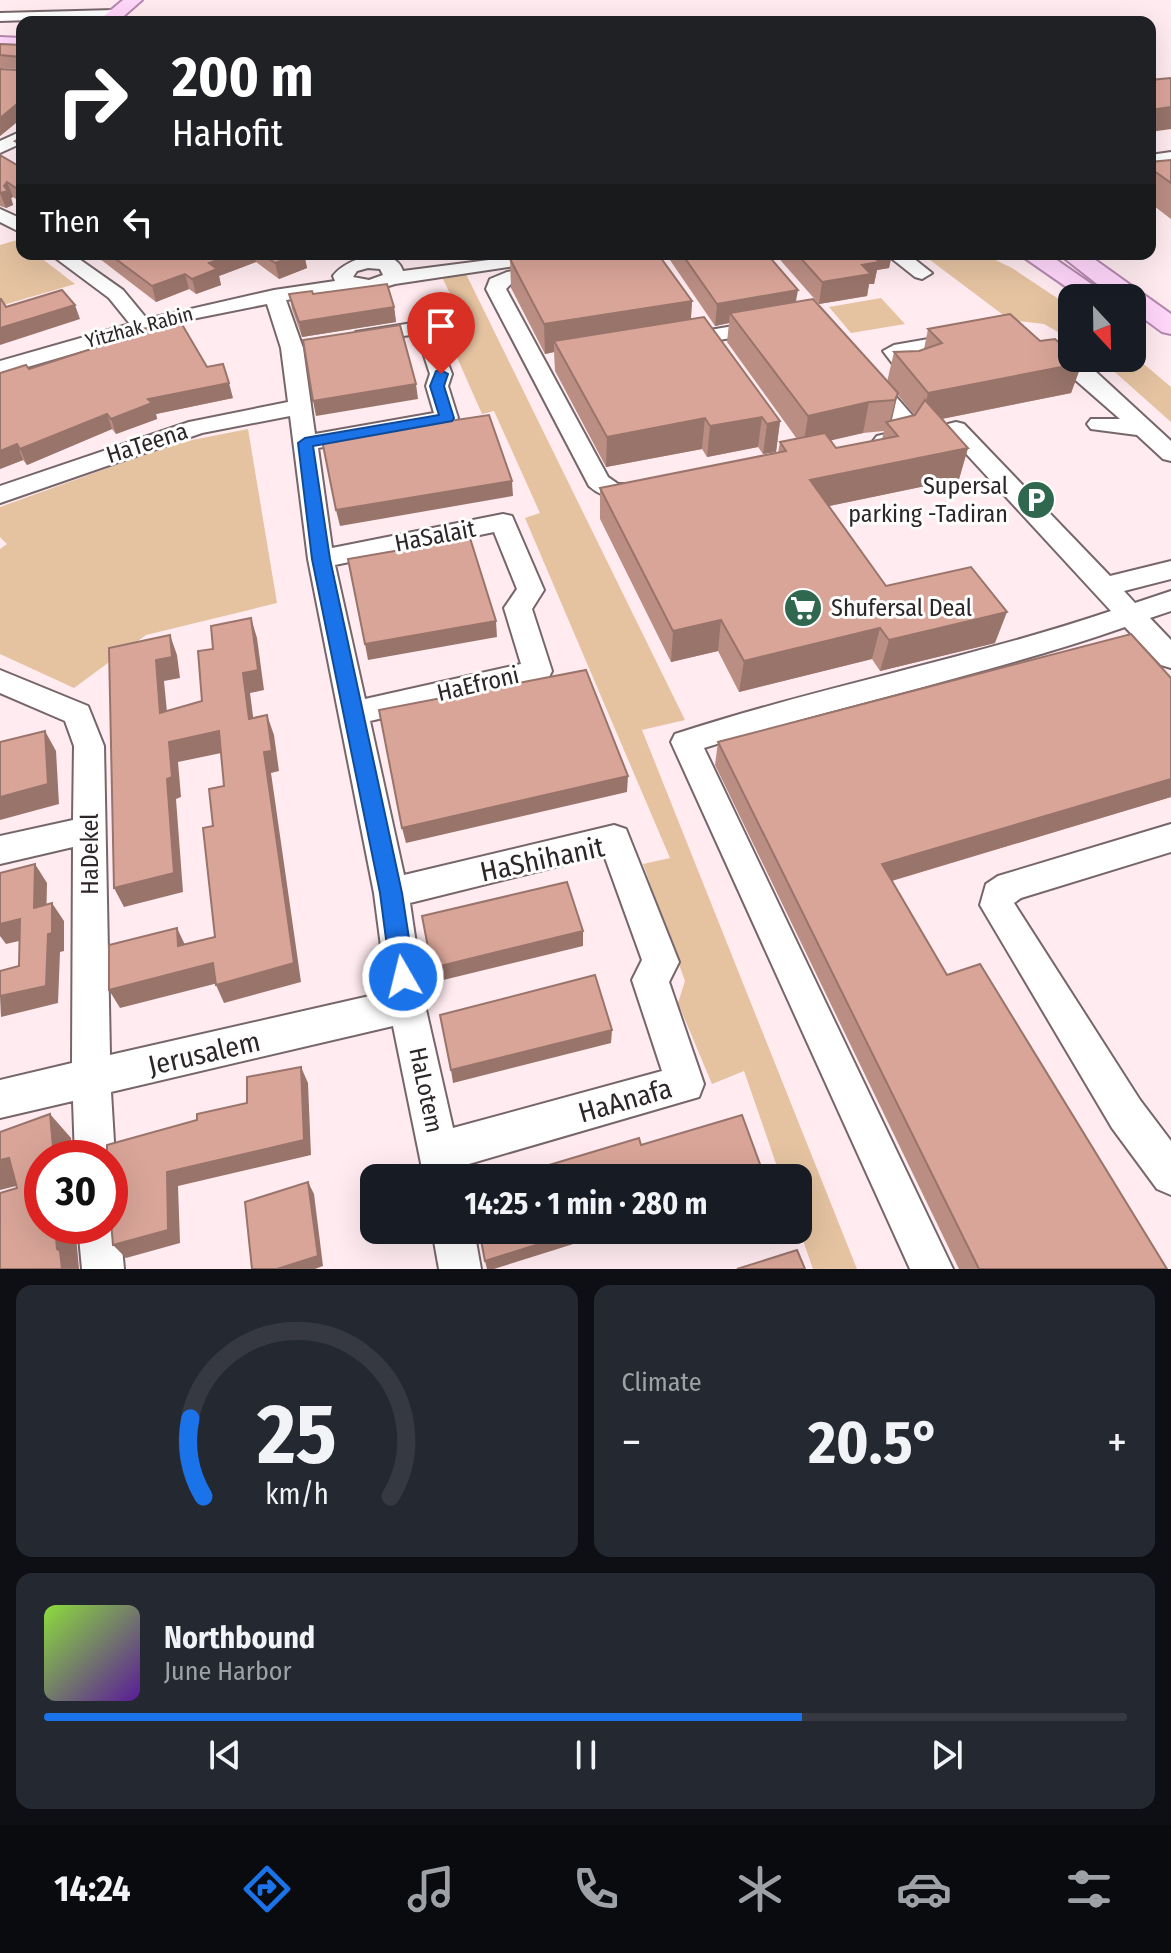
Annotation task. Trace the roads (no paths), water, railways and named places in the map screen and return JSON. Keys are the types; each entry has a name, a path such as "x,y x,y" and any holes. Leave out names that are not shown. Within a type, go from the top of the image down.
{"main road":[{"path":"1040,260 1077,284"},
{"path":"1079,260 1171,326"},
{"path":"1146,333 1171,352"}],"street":[{"path":"61,16 122,15"},
{"path":"0,148 16,130"},
{"path":"68,260 116,294 141,325"},
{"name":"Yitzhak Rabin","path":"0,368 141,325 276,295 362,268 432,260"},
{"name":"Yitzhak Rabin","path":"362,268 514,260"},
{"path":"548,260 497,283 496,289 544,363 598,481 608,490 623,492 666,484"},
{"path":"904,260 922,273"},
{"name":"HaLotem","path":"276,295 306,346 299,407 321,559 391,893 407,1005 442,1164"},
{"path":"691,313 726,360"},
{"path":"661,344 785,323"},
{"path":"305,443 447,418 437,386 441,374 425,327 345,339"},
{"path":"910,371 894,351 982,336"},
{"path":"1036,338 1075,365 1171,454"},
{"path":"859,368 906,422 899,438 869,444"},
{"name":"HaTeena","path":"0,495 197,427 299,407"},
{"path":"1099,424 1144,429"},
{"path":"956,429 1171,658"},
{"name":"HaSalait","path":"321,559 503,522 531,590 518,608"},
{"path":"1106,586 1171,570"},
{"path":"932,1269 686,742 770,716 1042,645 1171,601"},
{"name":"HaEfroni","path":"354,713 538,671 518,608"},
{"name":"HaDekel","path":"0,681 77,714 89,746 94,1140"},
{"path":"0,850 90,830"},
{"path":"1171,838 1010,886 998,895 997,905 1126,1114 1171,1175"},
{"name":"HaShihanit","path":"391,893 614,839 661,962"},
{"name":"HaAnafa","path":"445,1164 685,1084 650,980 661,962"},
{"name":"Jerusalem","path":"0,1099 407,1005"},
{"path":"101,1244 103,1269"},
{"path":"456,1244 460,1269"}],"place":[{"name":"Supersal parking -Tadiran","path":"1036,500"},
{"name":"Shufersal Deal","path":"803,608"}]}
